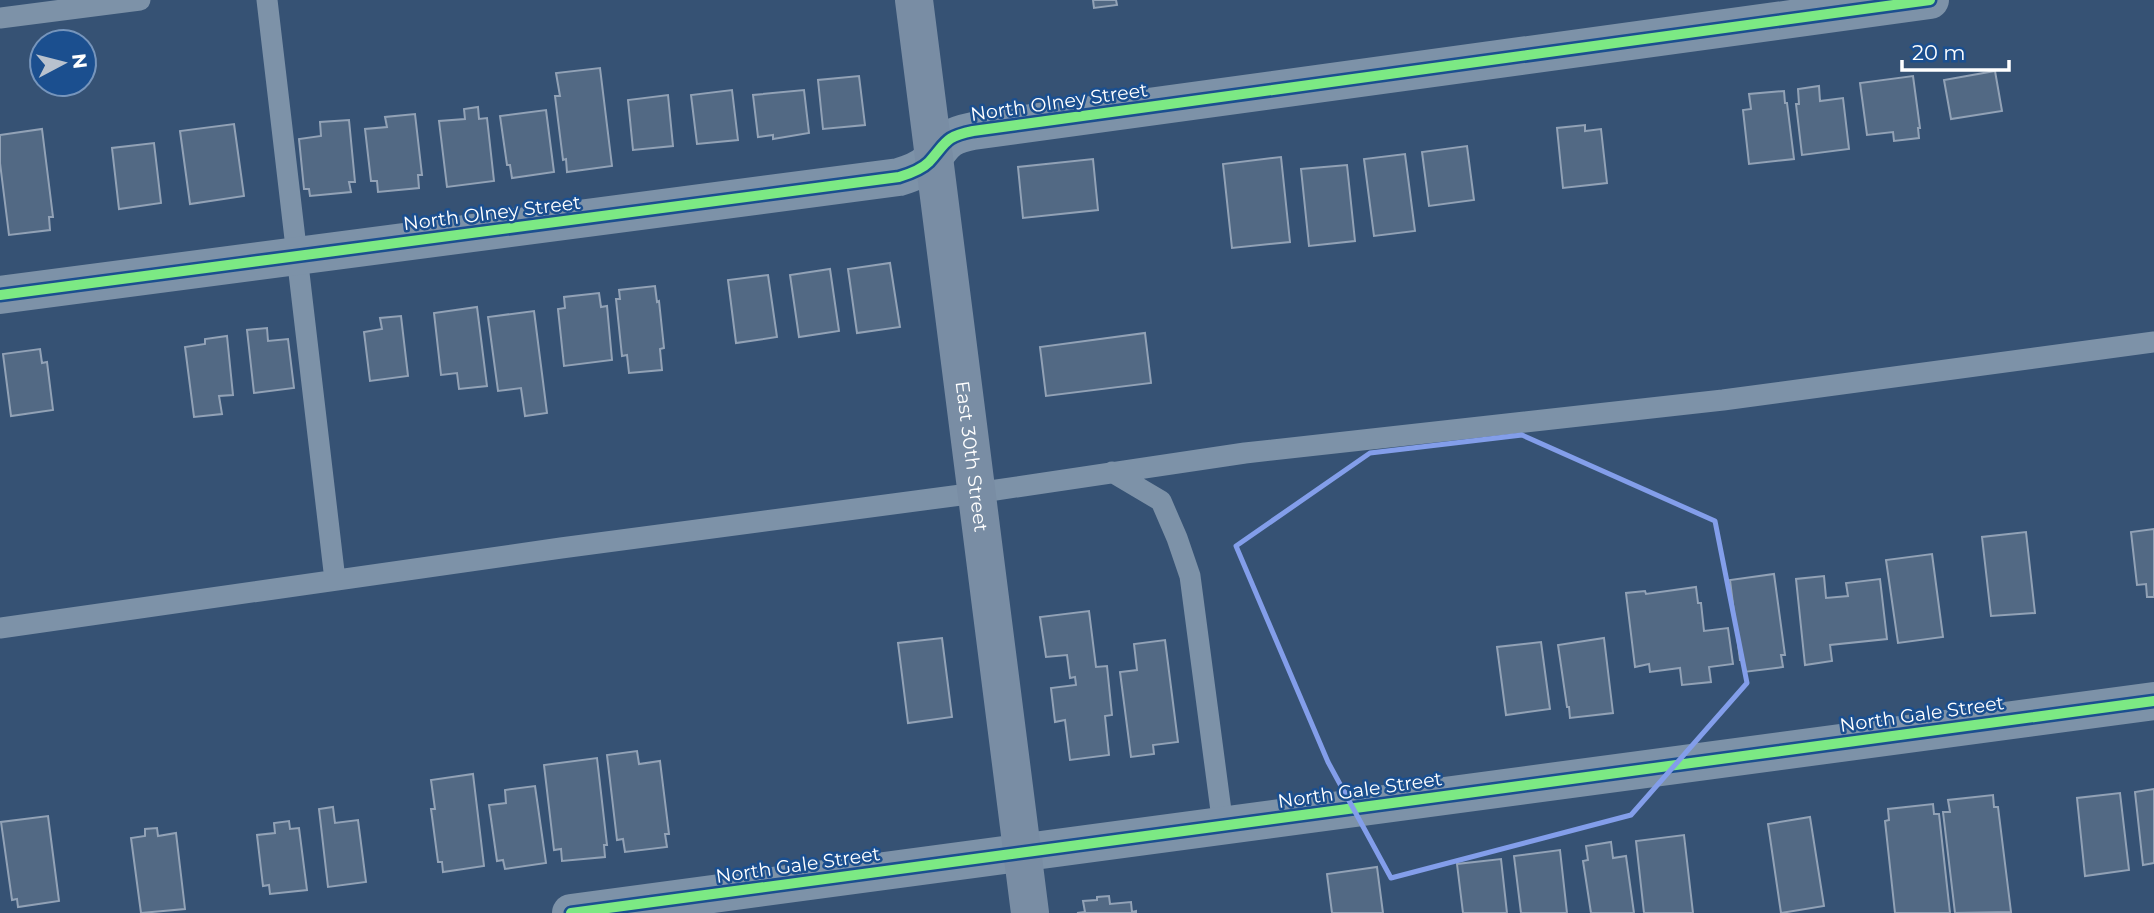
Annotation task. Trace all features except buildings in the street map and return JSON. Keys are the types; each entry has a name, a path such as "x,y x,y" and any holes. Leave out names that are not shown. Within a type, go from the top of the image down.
{"main road":[{"name":"East 30th Street","path":"914,0 1030,913"}],"street":[{"name":"North Olney Street","path":"0,295 899,177 916,171 929,162 942,143 973,131 1930,0"},
{"name":"North Gale Street","path":"571,913 2154,701"}],"lane":[{"path":"0,18 140,0"},
{"path":"267,0 335,580"},
{"path":"0,628 976,493 1245,453 1723,400 2154,342"},
{"path":"1112,472 1161,500 1190,576 1223,826"}],"highlighted area":[{"path":"1522,435 1715,521 1747,683 1631,815 1391,878 1328,762 1236,546 1370,453"}],"cycle path":[{"path":"0,295 899,177 926,165 951,138 973,131 1930,0"},
{"path":"571,913 2154,701"}]}
